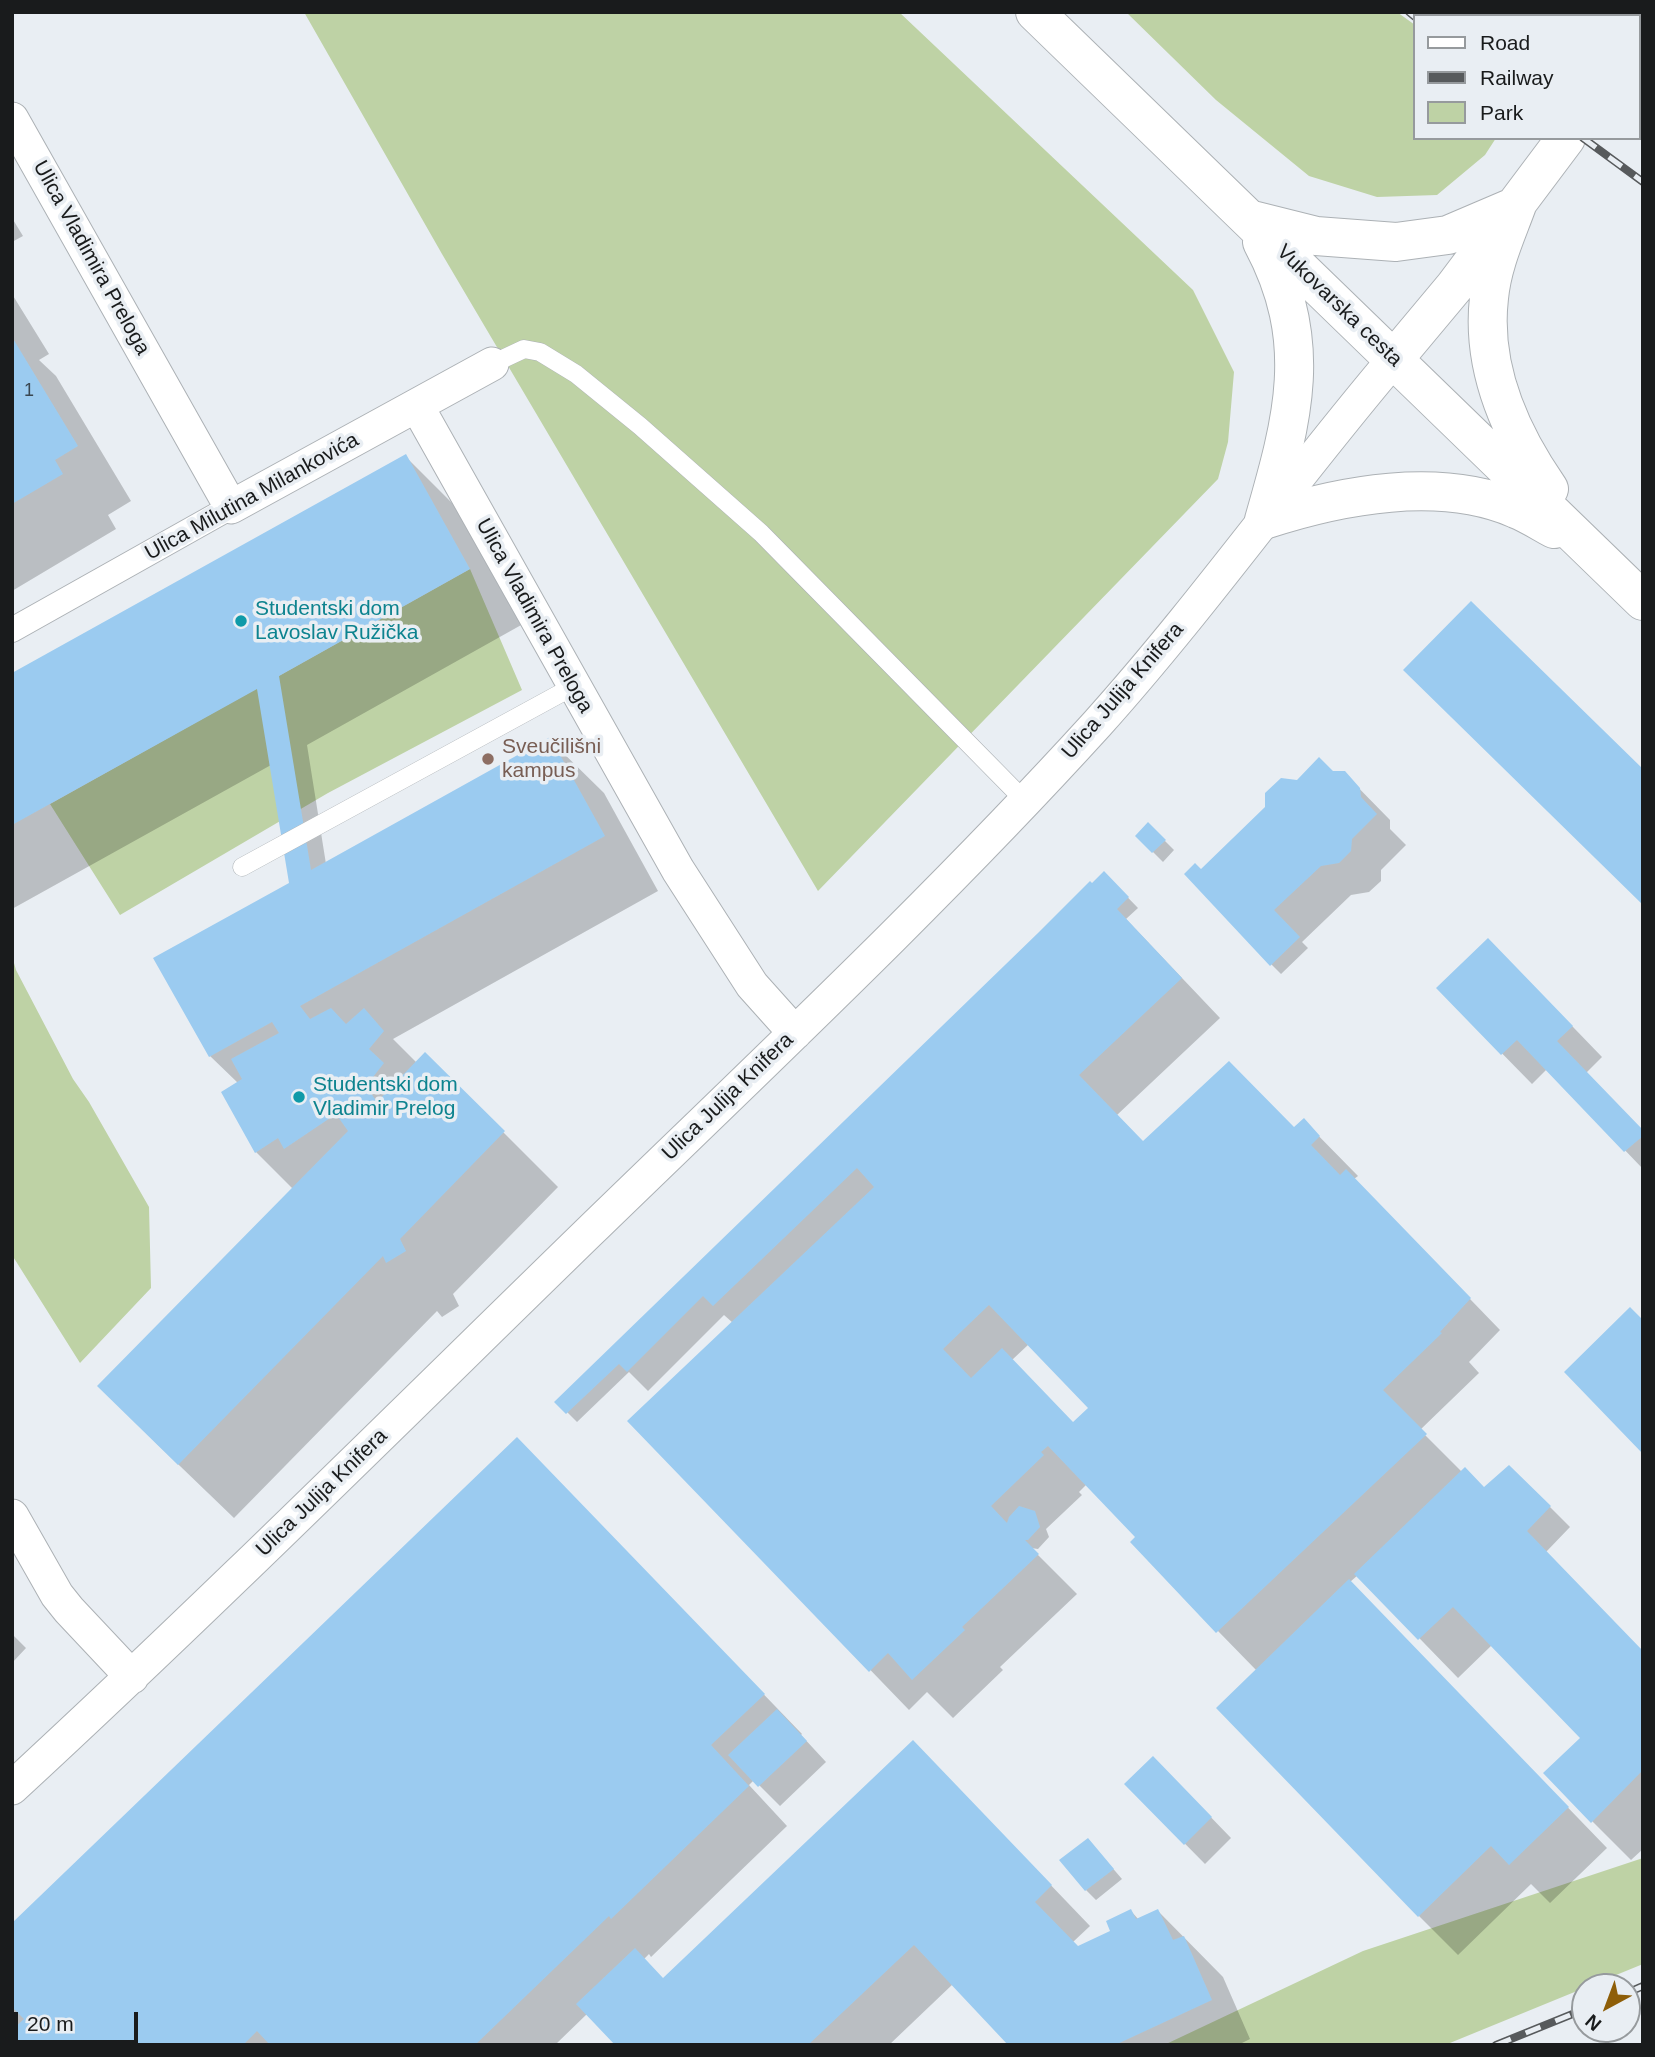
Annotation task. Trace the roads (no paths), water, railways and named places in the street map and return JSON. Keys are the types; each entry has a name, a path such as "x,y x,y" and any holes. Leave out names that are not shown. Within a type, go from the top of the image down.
{"main road":[{"name":"Vukovarska cesta","path":"1035,12 1643,601"},
{"path":"1394,359 1455,286 1565,140"},
{"path":"1250,219 1316,236 1395,242 1448,235 1517,205"},
{"path":"1517,205 1496,260 1488,298 1488,342 1497,388 1516,436 1589,549"},
{"path":"1250,219 1274,264 1286,301 1296,354 1285,448 1264,520"},
{"path":"1264,520 1302,508 1393,492 1421,491 1488,500 1516,509 1589,549"}],"street":[{"name":"Ulica Vladimira Preloga","path":"12,118 231,507"},
{"name":"Ulica Julija Knifera","path":"12,1788 132,1677 795,1033 1025,801 1109,710 1394,359"},
{"name":"Ulica Milutina Milankovića","path":"12,630 492,364"},
{"name":"Ulica Vladimira Preloga","path":"416,405 671,859 752,985 795,1033"},
{"path":"12,1516 57,1595 132,1677"}],"lane":[{"path":"492,364 524,349 540,352 576,374 640,426 761,533 1025,801"},
{"path":"242,867 574,686"}],"railway":[{"path":"1409,12 1414,16"},
{"path":"1586,140 1643,182"},
{"path":"1496,2045 1571,2015"}],"place":[{"name":"Studentski dom Lavoslav Ružička","path":"241,621"},
{"name":"Sveučilišni kampus","path":"488,759"},
{"name":"Studentski dom Vladimir Prelog","path":"299,1097"}]}
